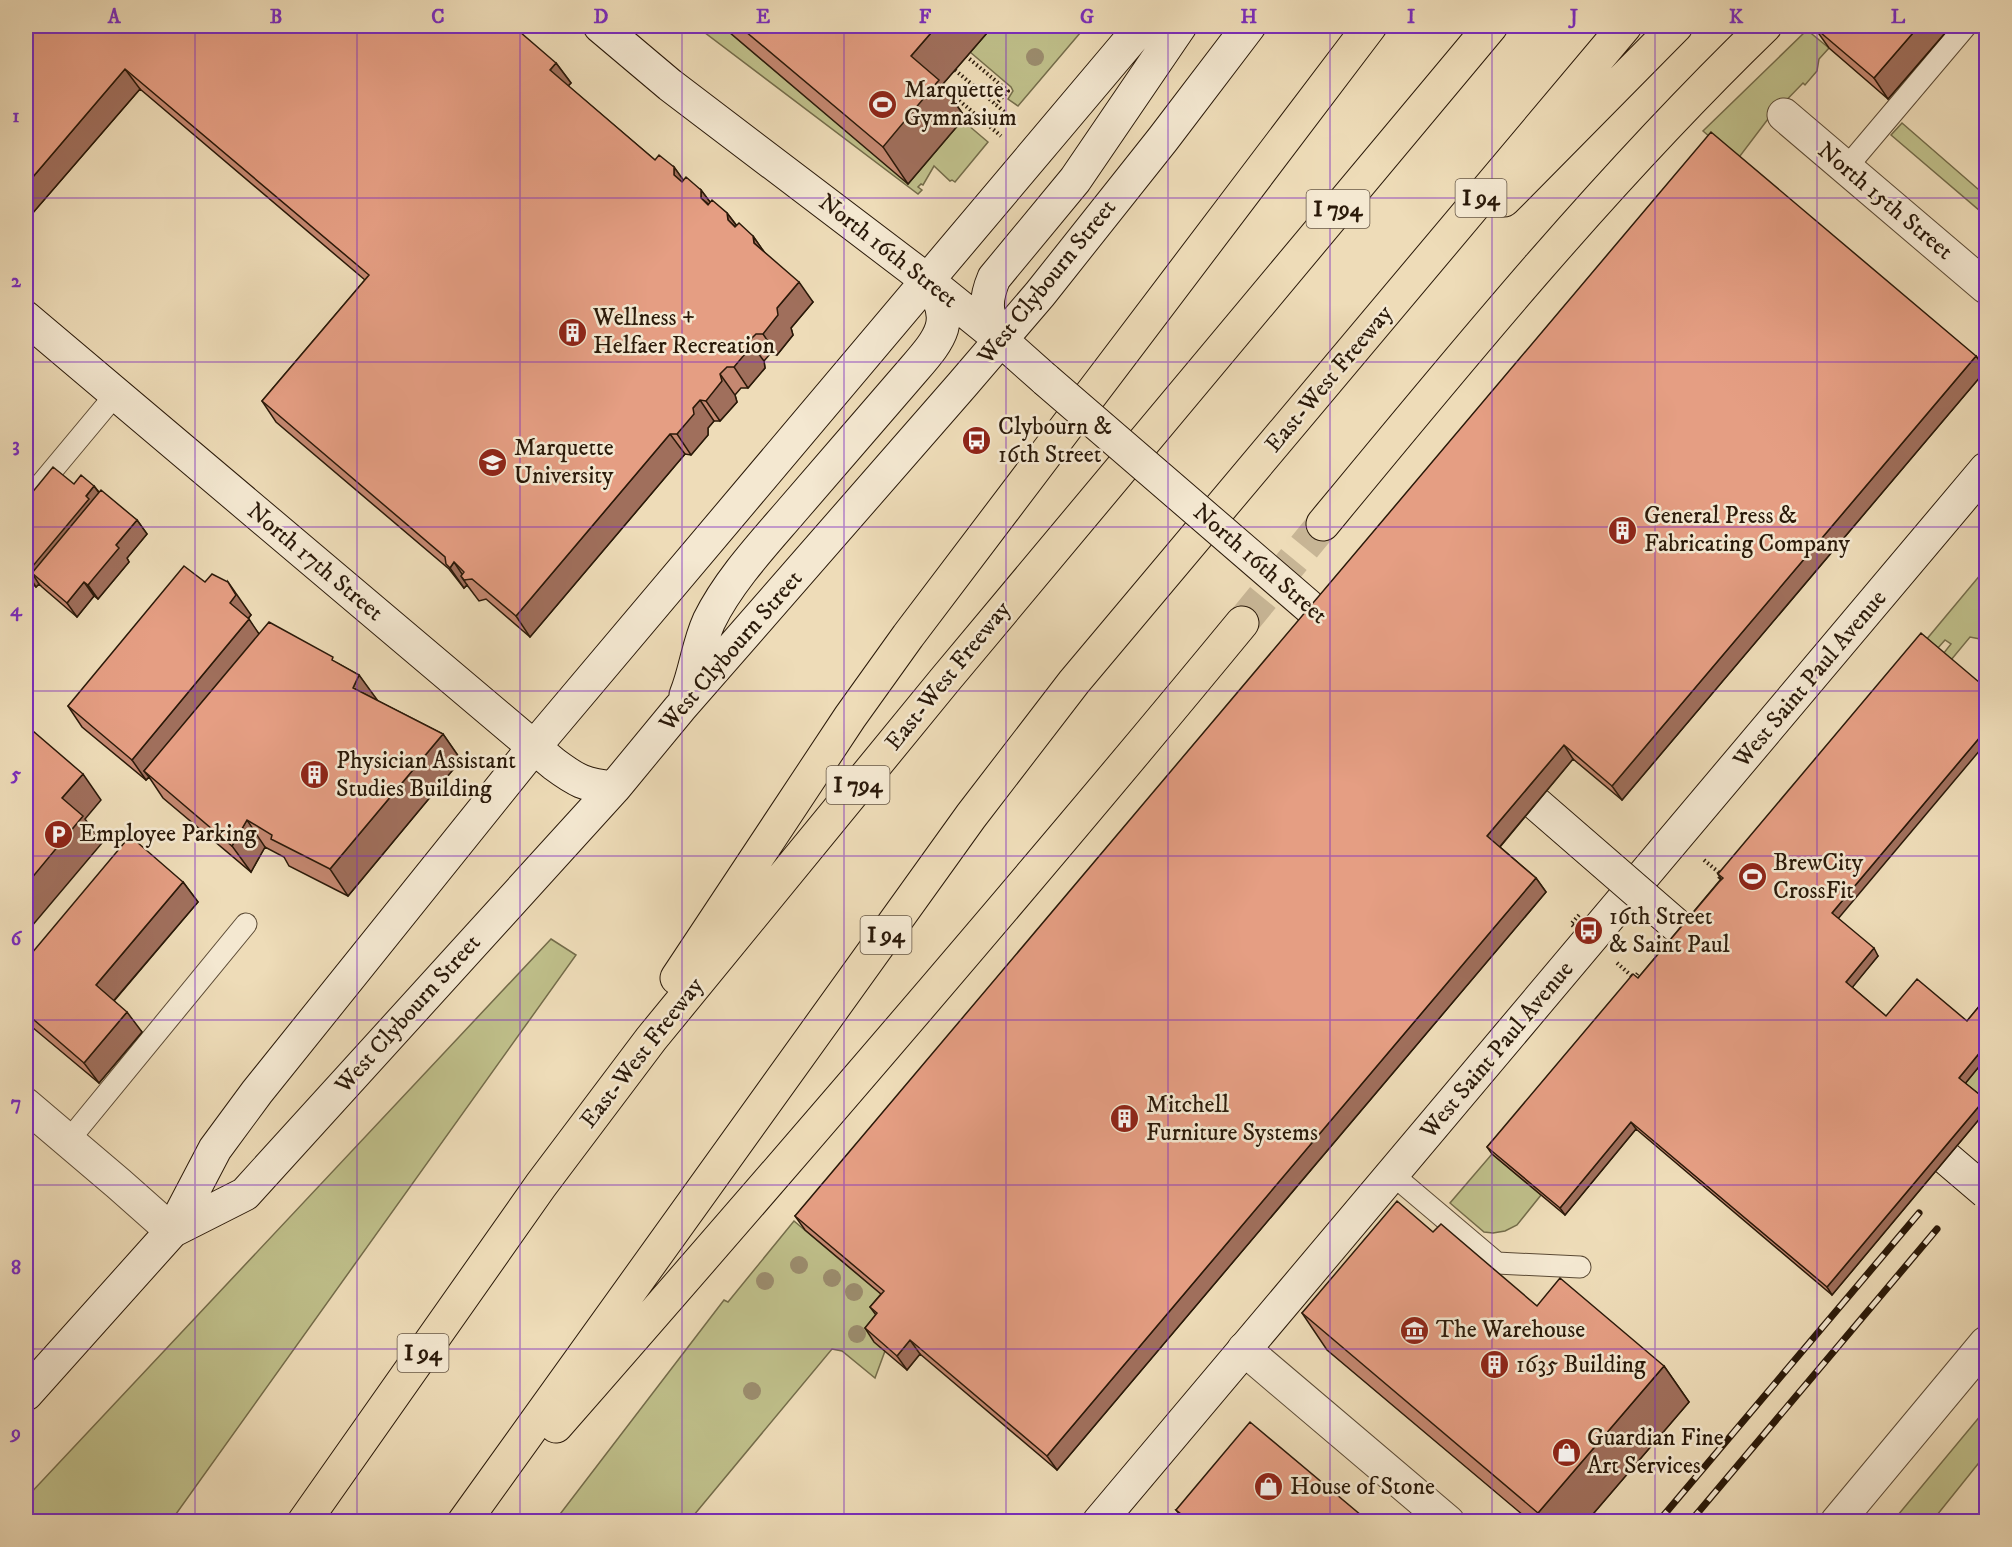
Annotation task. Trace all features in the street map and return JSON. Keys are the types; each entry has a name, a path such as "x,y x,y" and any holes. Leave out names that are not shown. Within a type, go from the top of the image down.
{"highway":[{"name":"I 94","path":"541,1185 850,717 1370,26"},
{"name":"East-West Freeway","path":"304,1521 541,1185 651,1039 921,709 1491,26"},
{"name":"East-West Freeway","path":"464,1521 978,807 1074,682 1625,26"},
{"path":"1337,370 1676,26"},
{"path":"1323,524 1528,280 1731,58 1765,26"},
{"path":"472,1521 798,1147 1242,623"}],"street":[{"name":"North 16th Street","path":"600,26 670,85 928,281 1001,340 1363,654"},
{"name":"West Clybourn Street","path":"26,1394 172,1232 215,1149 257,1092 534,747 1142,26"},
{"path":"1001,340 988,315 987,302 994,278 1075,180 1180,26"},
{"name":"West Clybourn Street","path":"172,1232 245,1194 614,788 680,708 1040,294 1156,148 1248,26"},
{"name":"North 15th Street","path":"1784,115 1986,287"},
{"path":"680,708 690,687 701,641 722,599 753,556 938,339 944,324 944,311 935,290 928,281"},
{"name":"North 17th Street","path":"26,318 534,747 577,781 593,786 614,788"},
{"name":"West Saint Paul Avenue","path":"1100,1521 1986,468"},
{"path":"1480,755 1733,974"},
{"path":"26,1106 172,1232"},
{"path":"1887,1107 1986,1192"},
{"path":"1837,1521 1986,1343"},
{"path":"1244,1349 1448,1521"}],"lane":[{"path":"1846,168 1965,26"},
{"path":"26,502 116,394"},
{"path":"68,1142 246,924"},
{"path":"1393,1175 1497,1263 1580,1268"}],"path":[{"path":"966,56 1008,91 996,104"},
{"path":"955,70 1009,116"},
{"path":"942,86 996,132"},
{"path":"1579,915 1571,924 1593,943"}],"green space":[{"path":"696,26 722,26 908,183 962,120 988,142 955,182 950,181 934,166 923,185 918,187 922,190 918,194"},
{"path":"993,26 1086,26 1018,106 1008,99 1013,91 1011,87 970,52"},
{"path":"1807,30 1829,48 1819,59 1817,71 1768,119 1737,160 1703,131"},
{"path":"1902,123 1986,196 1986,216 1891,135"},
{"path":"1986,568 1986,646 1980,639 1970,637 1951,660 1943,654 1951,644 1945,640 1937,649 1926,640"},
{"path":"551,939 576,955 171,1521 26,1521 26,1498"},
{"path":"1986,1058 1986,1104 1964,1085"},
{"path":"1492,1154 1541,1195 1517,1225 1505,1231 1493,1233 1484,1232 1450,1203"},
{"path":"794,1221 894,1305 885,1351 875,1378 842,1351 832,1349 689,1521 554,1522 724,1300 728,1302"},
{"path":"1986,1409 1986,1454 1933,1520 1931,1522 1893,1521"}],"building":[{"name":"Marquette University","path":"26,26 513,26 556,63 550,70 655,160 659,155 674,167 674,175 682,182 686,177 701,190 701,198 708,205 712,200 727,213 728,220 735,227 739,223 753,236 754,243 799,282 777,308 778,315 763,334 756,334 749,341 750,348 734,367 727,367 720,374 722,381 706,401 700,400 693,408 694,414 677,434 670,434 516,616 472,579 464,580 461,576 464,572 454,562 450,568 446,564 445,557 262,401 369,275 125,69 26,185"},
{"path":"739,26 937,26 911,56 939,80 883,147"},
{"path":"1919,26 1874,78 1814,27"},
{"path":"1711,132 1976,356 1612,786 1564,745 1487,836 1536,878 1047,1456 910,1340 897,1356 865,1328 877,1313 870,1307 884,1291 795,1216"},
{"path":"53,467 74,484 81,475 94,486 86,496 89,499 27,573 26,500"},
{"path":"101,490 137,520 116,545 119,548 88,585 84,582 67,603 32,573"},
{"path":"184,566 205,582 212,574 228,582 236,595 230,603 249,619 132,760 68,706"},
{"name":"Physician Assistant Studies Building","path":"269,622 333,657 332,660 359,675 353,688 443,734 330,869 271,839 272,835 247,820 232,846 144,771"},
{"path":"1921,633 1986,688 1986,730 1832,913 1874,948 1846,982 1886,1016 1917,979 1967,1021 1986,998 1986,1045 1959,1078 1985,1099 1827,1287 1631,1122 1560,1208 1487,1147 1633,974 1638,978 1723,878 1718,874"},
{"path":"26,725 83,774 62,798 83,816 26,885"},
{"path":"130,836 183,882 96,985 127,1012 84,1063 26,1013 26,960"},
{"name":"1635 Building","path":"1397,1201 1433,1232 1441,1224 1537,1306 1560,1278 1664,1366 1538,1513 1302,1313"},
{"name":"House of Stone","path":"1250,1422 1368,1521 1190,1521 1176,1510"}],"tunnel":[{"path":"1242,623 1323,524"}],"railway":[{"path":"1658,1522 1919,1213"},
{"path":"1690,1522 1937,1229"}],"place":[{"name":"Marquette Gymnasium","path":"883,104"},
{"name":"Wellness + Helfaer Recreation","path":"572,332"},
{"name":"Clybourn & 16th Street","path":"977,441"},
{"name":"Marquette University","path":"493,462"},
{"name":"General Press & Fabricating Company","path":"1623,530"},
{"name":"Physician Assistant Studies Building","path":"315,775"},
{"name":"Employee Parking","path":"58,834"},
{"name":"BrewCity CrossFit","path":"1752,877"},
{"name":"16th Street & Saint Paul","path":"1588,931"},
{"name":"Mitchell Furniture Systems","path":"1125,1119"},
{"name":"The Warehouse","path":"1415,1330"},
{"name":"1635 Building","path":"1495,1365"},
{"name":"Guardian Fine Art Services","path":"1566,1452"},
{"name":"House of Stone","path":"1269,1487"}]}
